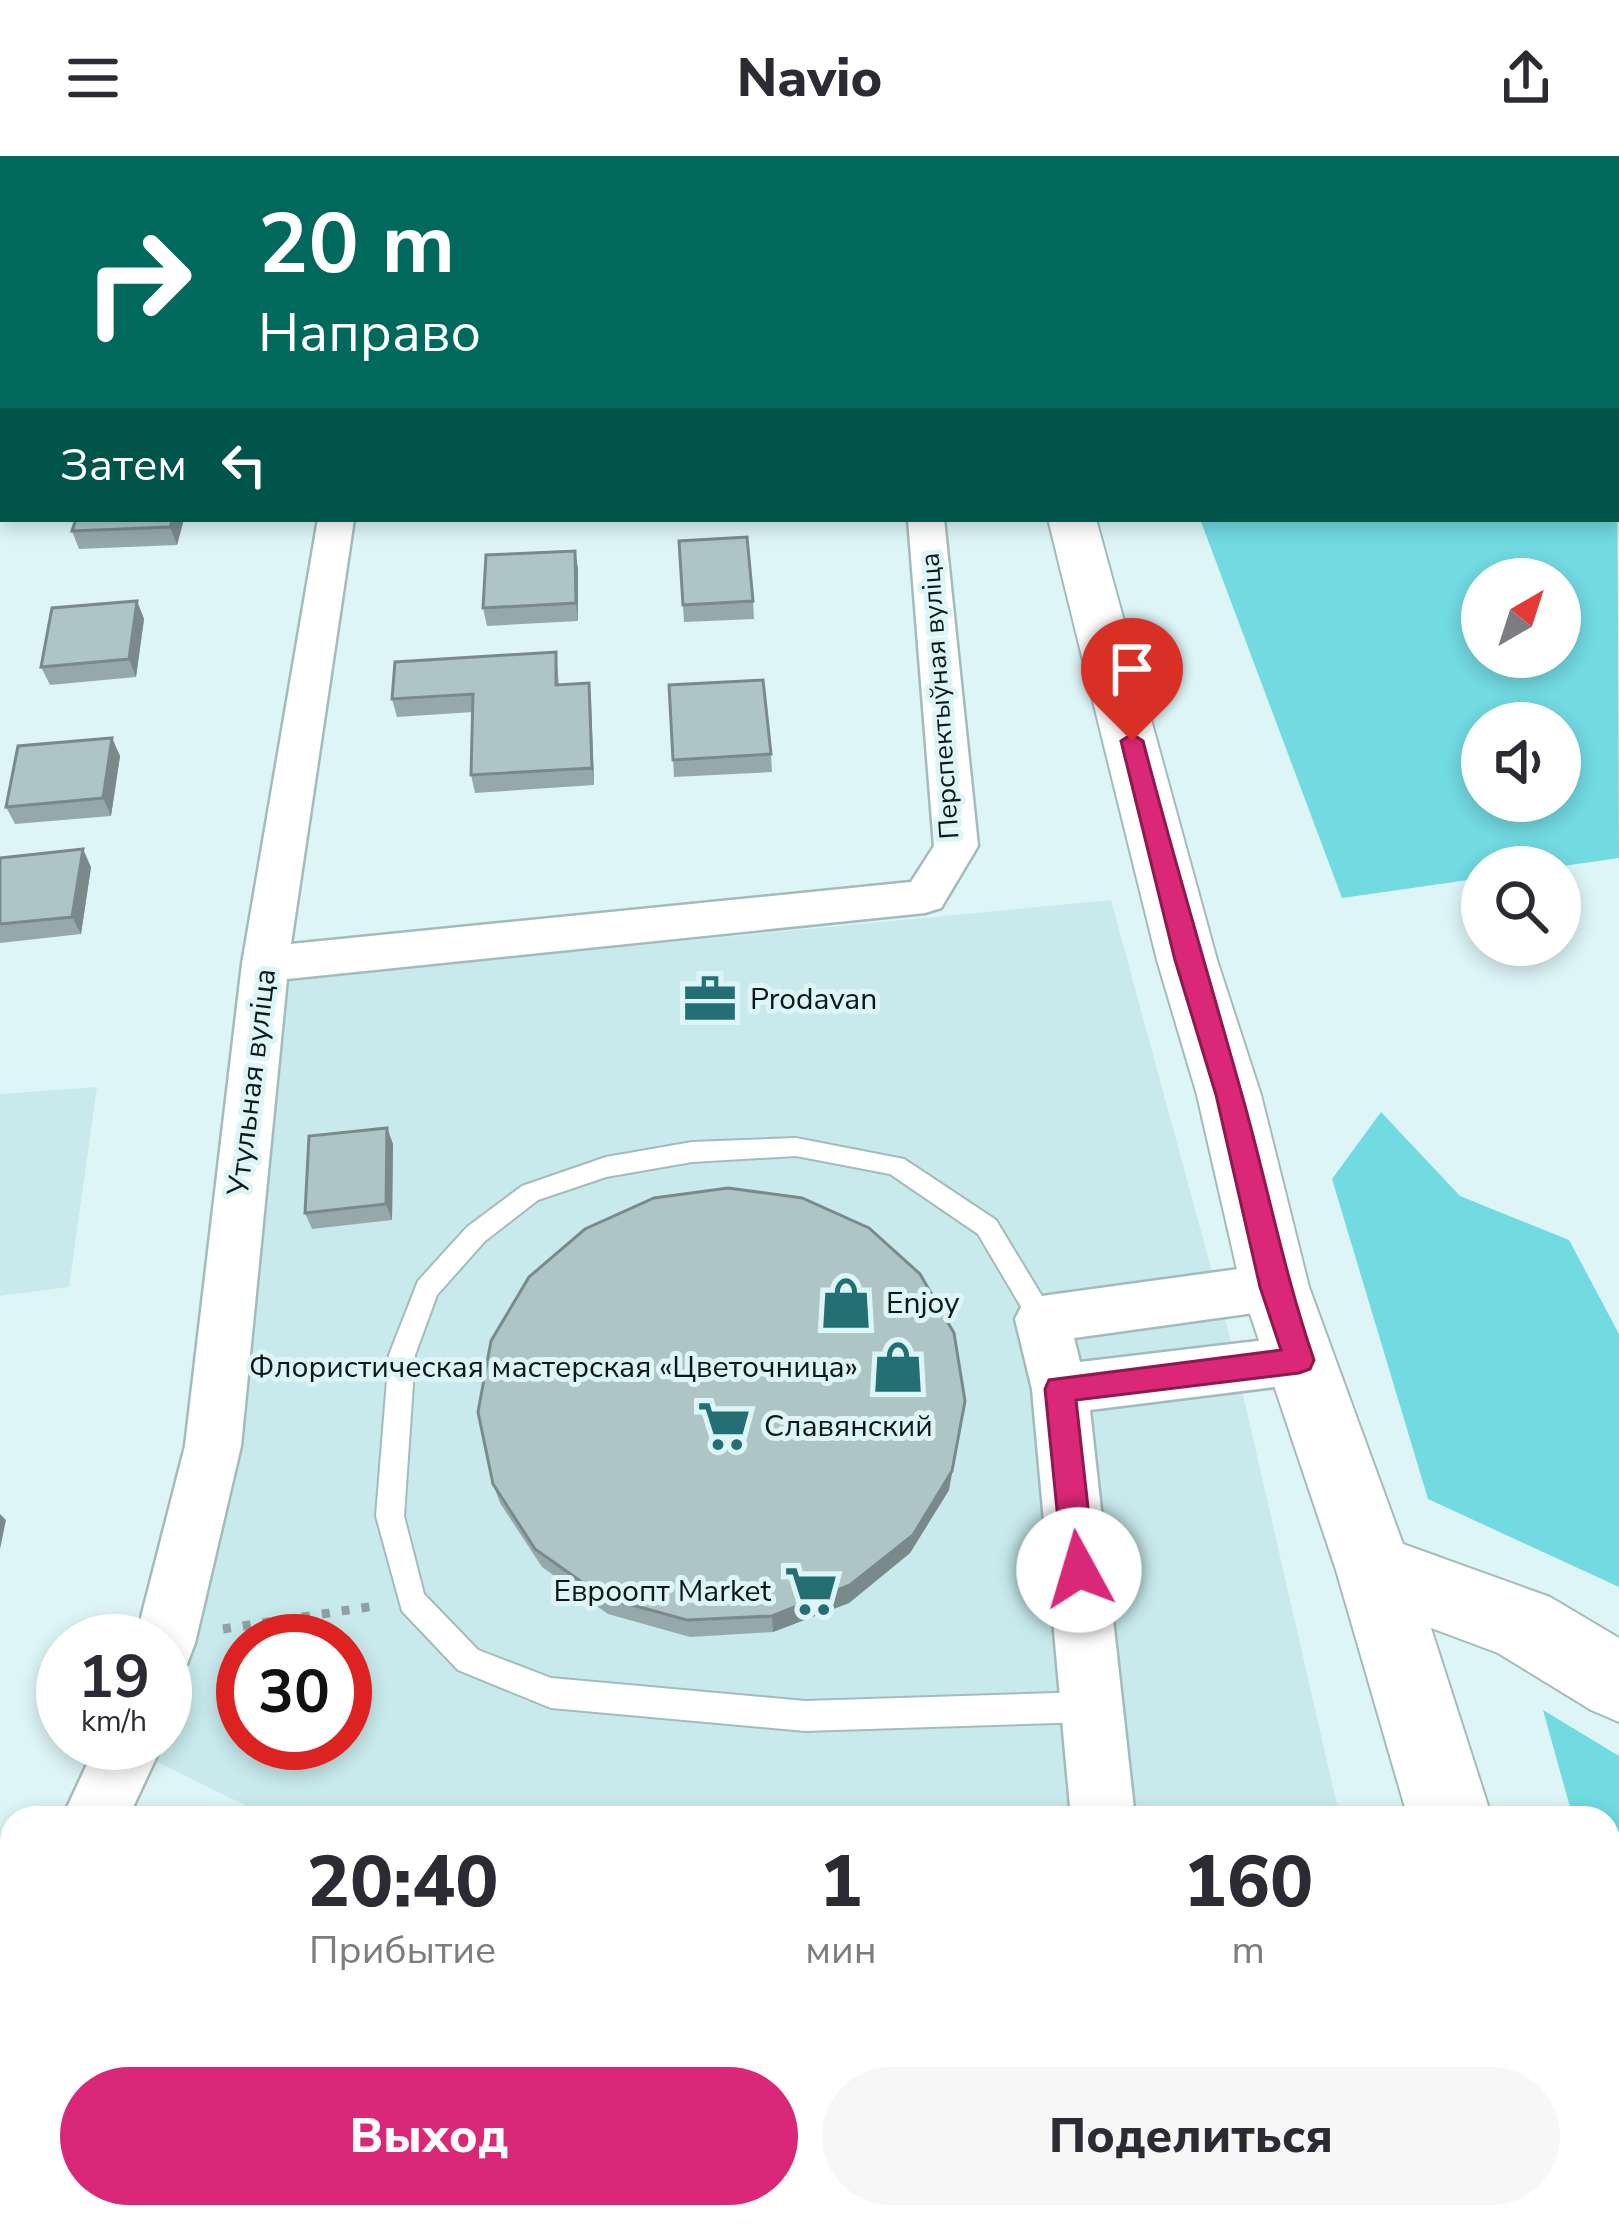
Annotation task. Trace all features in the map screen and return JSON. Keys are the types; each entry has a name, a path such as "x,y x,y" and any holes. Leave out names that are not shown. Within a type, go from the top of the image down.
{"street":[{"name":"Утульная вуліца","path":"172,1614 213,1446 265,964 336,522"},
{"name":"Перспектыўная вуліца","path":"265,964 925,898 956,845 926,522"},
{"path":"1073,522 1187,960 1229,1095 1275,1287 1374,1570 1446,1806"},
{"path":"1101,1806 1060,1389 1042,1319 1275,1287"},
{"path":"1060,1389 1299,1360"},
{"path":"1374,1570 1522,1624 1619,1682"},
{"path":"100,1806 118,1770"}],"lane":[{"path":"1042,1319 987,1227 896,1166 796,1147 692,1152 607,1167 530,1193 476,1234 427,1289 403,1355 390,1516 412,1601 468,1660 551,1693 805,1716 1094,1706"}],"path":[{"path":"192,1636 412,1601"}],"shaded area":[{"path":"1201,522 1618,522 1619,858 1581,863 1581,846 1461,846 1461,881 1342,898"},
{"path":"1111,900 1230,1338 1337,1806 247,1806 173,1770 192,1770 192,1614 186,1614 284,979"},
{"path":"97,1087 69,1287 0,1296 0,1094"},
{"path":"1381,1112 1460,1196 1569,1240 1619,1334 1619,1587 1428,1499 1332,1179"},
{"path":"1543,1710 1619,1756 1619,1806 1570,1806"}],"building":[{"path":"75,522 172,522 170,527 72,531"},
{"path":"747,537 753,601 683,605 679,541"},
{"path":"575,551 576,603 483,608 486,555"},
{"path":"137,601 129,659 41,667 52,608"},
{"path":"556,652 556,685 589,683 592,768 471,775 473,694 392,699 395,662"},
{"path":"763,680 771,754 673,760 669,685"},
{"path":"112,738 103,798 6,807 18,746"},
{"path":"83,849 72,917 0,924 0,858"},
{"path":"387,1128 386,1204 305,1213 309,1136"},
{"name":"Славянский","path":"728,1188 802,1198 869,1228 920,1274 954,1333 965,1401 952,1471 913,1535 850,1585 772,1616 687,1620 603,1597 535,1549 493,1484 478,1412 491,1341 529,1277 585,1229 654,1198"}],"place":[{"name":"Prodavan","path":"710,999"},
{"name":"Enjoy","path":"846,1303"},
{"name":"Флористическая мастерская «Цветочница»","path":"898,1367"},
{"name":"Славянский","path":"724,1426"},
{"name":"Евроопт Market","path":"811,1591"}],"route":[{"path":"1079,1570 1060,1389 1299,1360 1275,1287 1229,1095 1187,960 1132,741"}]}
